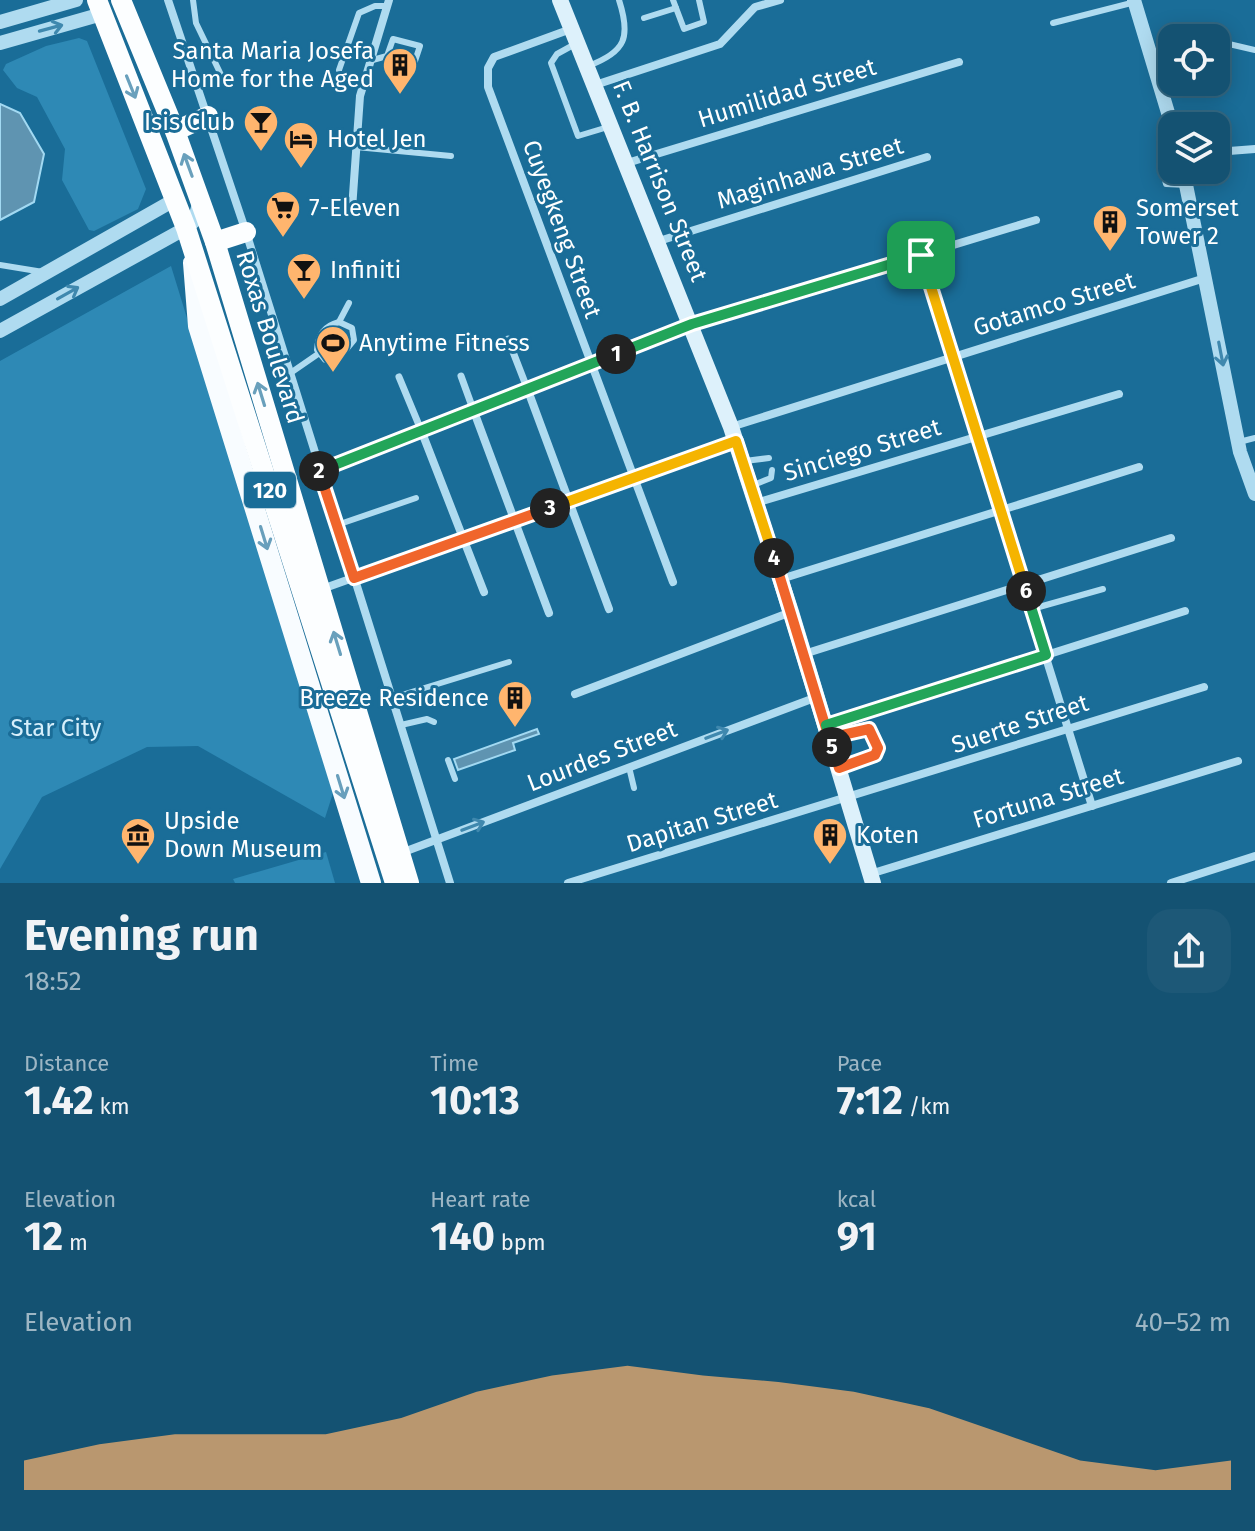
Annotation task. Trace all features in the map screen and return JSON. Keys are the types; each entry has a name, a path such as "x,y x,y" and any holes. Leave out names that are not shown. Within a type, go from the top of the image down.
{"highway":[{"name":"Roxas Boulevard","path":"127,2 215,242 400,853 406,882"},
{"name":"Roxas Boulevard","path":"100,7 176,199 406,882"},
{"path":"175,131 208,116"},
{"path":"215,242 246,232"}],"main road":[{"name":"F. B. Harrison Street","path":"560,0 692,324 743,462 872,878"},
{"path":"100,7 127,2"},
{"name":"Roxas Boulevard","path":"189,237 198,326 371,883"}],"street":[{"path":"0,22 76,0"},
{"path":"168,0 246,232 318,470 450,883"},
{"path":"595,85 720,44 755,7 780,0"},
{"path":"1135,1 1168,112"},
{"path":"352,209 360,96 368,60 388,3"},
{"path":"0,43 100,7"},
{"name":"Cuyegkeng Street","path":"575,36 494,57 488,68 488,87 673,582"},
{"name":"Humilidad Street","path":"627,163 959,62"},
{"path":"1230,151 1255,149"},
{"name":"Maginhawa Street","path":"659,241 927,157"},
{"path":"1186,184 1238,442 1255,494"},
{"path":"0,299 176,199"},
{"path":"0,331 189,237 200,199"},
{"path":"318,470 692,324 1036,220"},
{"path":"921,255 1092,806"},
{"name":"Gotamco Street","path":"321,590 634,478 733,434 954,357 1206,277"},
{"path":"508,339 609,609"},
{"path":"461,376 549,613"},
{"path":"399,377 484,592"},
{"name":"Sinciego Street","path":"753,494 1119,394"},
{"path":"781,579 1139,467"},
{"path":"804,654 1171,538"},
{"path":"828,732 1046,655 1185,611"},
{"path":"575,694 791,612"},
{"name":"Suerte Street","path":"848,799 1204,687"},
{"name":"Lourdes Street","path":"400,853 817,697"},
{"name":"Fortuna Street","path":"872,878 1238,761"},
{"name":"Dapitan Street","path":"568,883 848,799"},
{"path":"1171,883 1255,856"}],"lane":[{"path":"193,0 196,23 225,83"},
{"path":"588,66 614,52 624,40 626,29 619,0"},
{"path":"644,18 674,4 682,29 701,24 699,0"},
{"path":"1053,23 1135,1"},
{"path":"339,70 359,13 388,3"},
{"path":"575,36 551,63 578,136 612,126"},
{"path":"368,60 387,56 415,61 420,46 393,39 387,56"},
{"path":"1230,44 1255,50"},
{"path":"1152,55 1158,54"},
{"path":"356,147 451,156"},
{"path":"0,265 47,273"},
{"path":"318,354 317,345 323,329 339,322 349,303"},
{"path":"339,322 352,328 351,347"},
{"path":"318,354 332,360 361,343"},
{"path":"289,374 318,354"},
{"path":"1238,442 1255,438"},
{"path":"743,462 769,458"},
{"path":"753,494 771,478 772,470"},
{"path":"337,525 416,498"},
{"path":"1032,609 1103,589"},
{"path":"392,698 509,662"},
{"path":"401,725 427,719 434,722"},
{"path":"828,732 869,729 878,748 875,755 839,768"},
{"path":"448,760 455,779"},
{"path":"629,767 634,788"}],"green space":[{"path":"79,38 87,41 146,189 138,209 94,231 89,230 62,180 65,149 37,97 17,88 3,70 6,64 46,46"},
{"name":"Star City","path":"171,266 333,793 325,818 198,746 147,747 42,797 0,869 0,361"},
{"path":"326,852 335,883 235,883 233,879"}],"shaded area":[{"path":"0,104 20,113 44,154 34,202 0,220"},
{"path":"537,729 539,734 513,743 515,750 458,770 454,759"}],"place":[{"name":"Santa Maria Josefa Home for the Aged","path":"400,96"},
{"name":"Isis Club","path":"261,153"},
{"name":"Hotel Jen","path":"301,170"},
{"name":"7-Eleven","path":"283,239"},
{"name":"Somerset Tower 2","path":"1110,253"},
{"name":"Infiniti","path":"304,301"},
{"name":"Anytime Fitness","path":"333,374"},
{"name":"Breeze Residence","path":"515,729"},
{"name":"Upside Down Museum","path":"138,866"},
{"name":"Koten","path":"830,866"}],"route":[{"path":"921,255 692,324 318,470 354,578 736,441 829,738 869,729 873,731 878,748 875,755 839,768 829,738 826,725 1046,655 921,255"}]}
